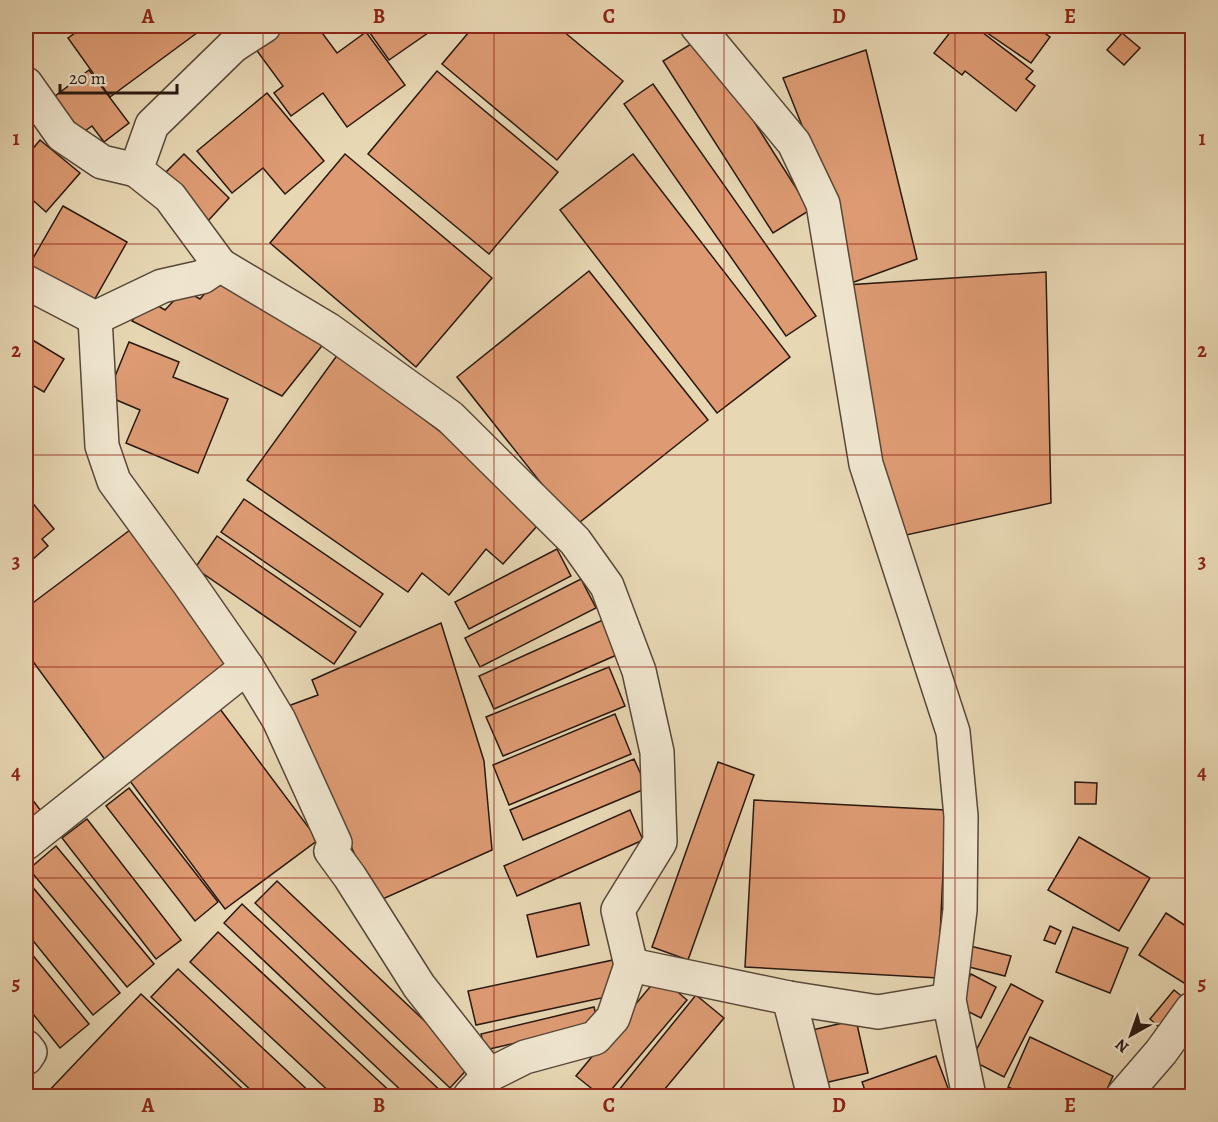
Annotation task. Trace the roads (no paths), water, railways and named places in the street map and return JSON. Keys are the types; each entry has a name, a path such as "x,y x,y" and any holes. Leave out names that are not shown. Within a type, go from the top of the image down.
{"street":[{"path":"136,170 153,125 233,46 264,26"},
{"path":"697,26 794,143 823,204 866,464 953,732 961,816 960,910 949,1000 969,1096"},
{"path":"26,84 62,135 102,162 136,170 170,197 220,264 329,330 450,417 575,541 607,586 639,672 657,752 660,842 618,910 631,964 613,1018 595,1038 525,1057 480,1086 419,986 331,850 334,843 279,720 247,667 114,481 102,446 95,318"},
{"path":"95,318 128,300 162,286 202,277 220,264"},
{"path":"26,282 95,318"},
{"path":"26,843 247,667"},
{"path":"631,964 789,998 878,1011 949,1000"},
{"path":"789,998 814,1096"},
{"path":"1123,1096 1161,1052 1192,1010"},
{"path":"26,1047 30,1052 26,1058"}]}
